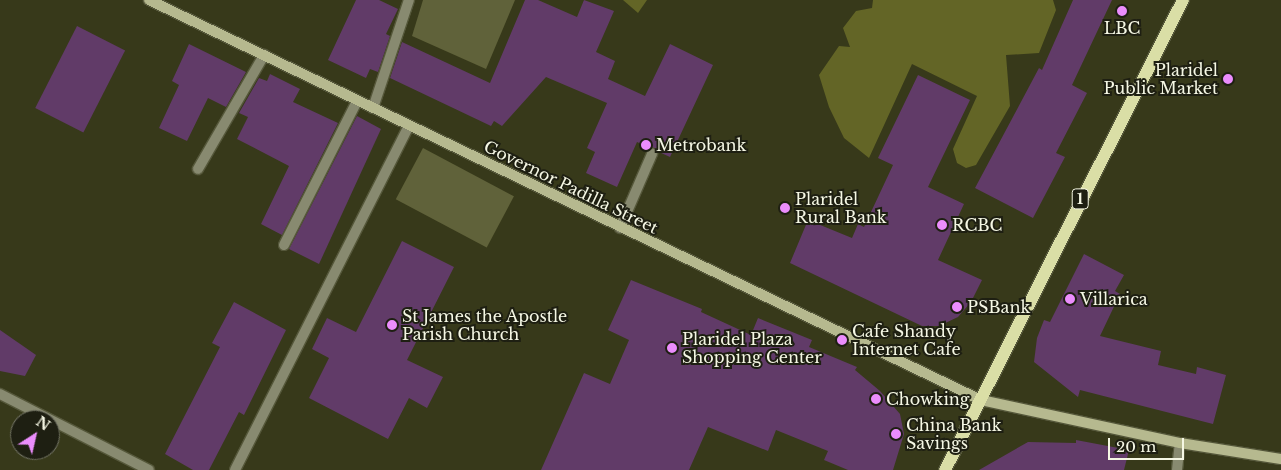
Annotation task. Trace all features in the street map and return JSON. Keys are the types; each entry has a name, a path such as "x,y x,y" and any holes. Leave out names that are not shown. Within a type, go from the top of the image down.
{"main road":[{"name":"Governor Padilla Street","path":"148,0 981,400 1180,443 1281,459"},
{"name":"1","path":"945,470 981,400 1028,300 1183,0"}],"street":[{"path":"373,108 409,0"},
{"path":"198,170 264,55"},
{"path":"284,245 357,101"},
{"path":"235,470 409,126"},
{"path":"620,228 652,154"},
{"path":"0,394 149,470"},
{"path":"1177,470 1180,443"}],"green space":[{"path":"423,0 515,0 486,69 412,36"},
{"path":"423,148 514,196 487,248 396,199"}],"shaded area":[{"path":"623,0 647,0 638,13"},
{"path":"873,0 1053,0 1056,10 1039,53 1006,55 1010,106 976,165 966,168 957,163 953,149 977,96 912,64 869,158 844,138 829,107 819,75 839,46 850,47 843,28 856,11 872,8"}],"building":[{"path":"356,0 379,0 398,9 386,34 390,36 378,72 370,69 366,78 328,60"},
{"path":"525,0 538,0 577,17 584,0 614,11 596,52 615,61 608,79 645,96 670,44 713,65 670,157 637,142 617,187 586,173 595,152 587,148 607,103 546,77 502,126 494,121 491,126 390,78 402,42 490,83"},
{"path":"1073,0 1112,0 1072,85 1087,93 1056,153 1065,157 1033,218 975,188 1039,68 1042,70"},
{"path":"77,26 125,51 83,132 35,108"},
{"path":"189,44 246,72 226,107 208,98 187,141 159,128 179,85 172,81"},
{"path":"270,74 300,89 293,102 338,123 282,235 261,224 289,166 237,139 248,117 239,113 259,78 267,81"},
{"path":"918,75 970,100 928,187 964,204 938,260 982,280 971,302 958,317 939,326 922,326 790,263 808,220 852,238 858,224 864,227 893,165 878,158"},
{"path":"357,116 381,129 319,264 289,249"},
{"name":"St James the Apostle Parish Church","path":"402,241 454,267 407,360 443,377 427,408 409,398 388,439 309,398 329,358 312,349 327,318 356,332"},
{"path":"1084,254 1124,275 1115,291 1120,294 1100,336 1161,351 1158,365 1196,374 1197,367 1226,375 1213,424 1080,390 1078,397 1034,362 1037,338 1044,320 1050,322"},
{"path":"631,280 702,309 701,312 751,335 758,318 812,340 809,347 857,367 855,370 880,391 900,414 904,434 893,470 848,470 824,460 828,451 776,430 768,451 708,427 689,470 541,470 584,373 610,384 629,340 608,330"},
{"path":"234,302 286,330 244,415 239,412 209,470 193,470 165,454 220,347 212,343"},
{"path":"0,330 36,355 25,376 0,371"},
{"path":"1076,440 1129,450 1124,470 979,470 1028,442 1076,443"}],"place":[{"name":"LBC","path":"1122,11"},
{"name":"Plaridel Public Market","path":"1228,79"},
{"name":"Metrobank","path":"646,145"},
{"name":"Plaridel Rural Bank","path":"785,208"},
{"name":"RCBC","path":"942,225"},
{"name":"Villarica","path":"1070,299"},
{"name":"PSBank","path":"957,307"},
{"name":"St James the Apostle Parish Church","path":"392,325"},
{"name":"Cafe Shandy Internet Cafe","path":"842,340"},
{"name":"Plaridel Plaza Shopping Center","path":"672,348"},
{"name":"Chowking","path":"876,399"},
{"name":"China Bank Savings","path":"896,434"}]}
